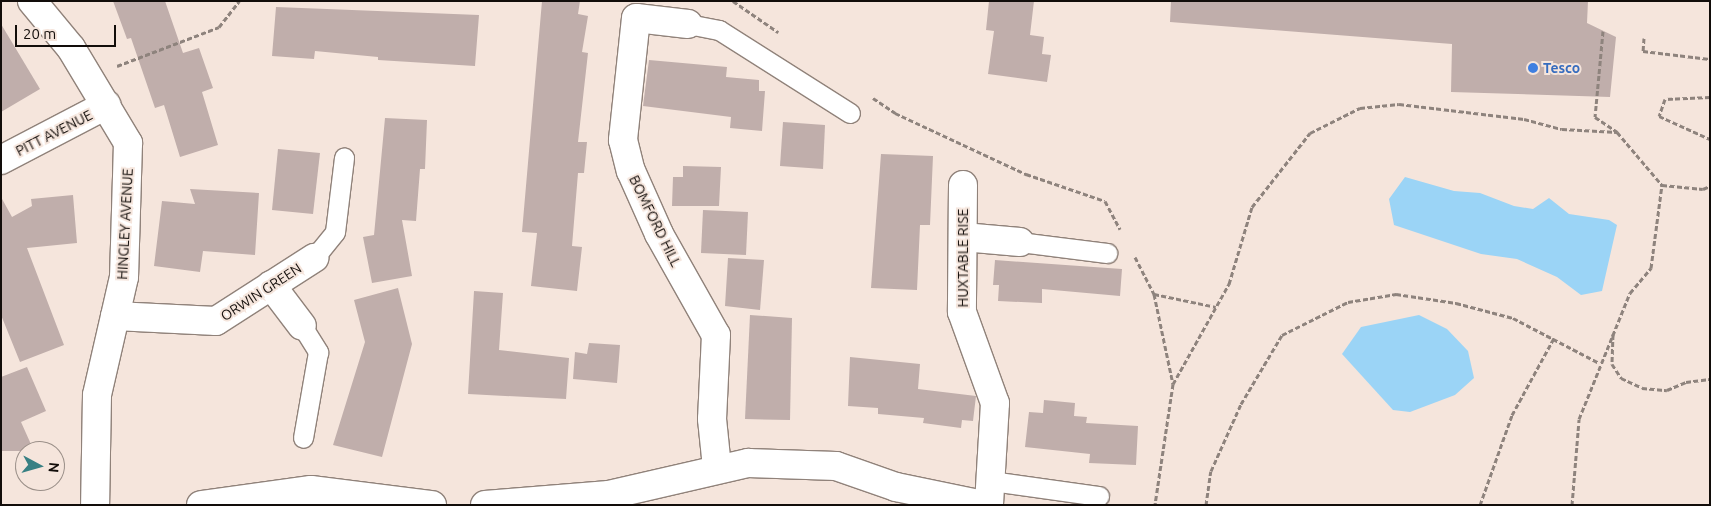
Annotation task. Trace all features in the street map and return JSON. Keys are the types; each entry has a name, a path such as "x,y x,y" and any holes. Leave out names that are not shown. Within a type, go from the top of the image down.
{"street":[{"name":"HINGLEY AVENUE","path":"32,1 71,48 128,143 124,277 97,395 95,505"},
{"name":"BOMFORD HILL","path":"688,24 637,9 623,140 631,171 659,234 716,335 712,419 717,467"},
{"name":"PITT AVENUE","path":"1,160 106,105"},
{"name":"HUXTABLE RISE","path":"963,185 962,312 995,403 988,497"},
{"path":"963,238 1020,242"},
{"name":"ORWIN GREEN","path":"115,316 216,321 314,258"},
{"path":"271,285 302,326"},
{"path":"485,505 609,495 717,467 748,463 836,466 896,487 988,497"},
{"path":"201,505 311,490 399,503 432,505"}],"lane":[{"path":"688,24 719,30 850,113"},
{"path":"314,258 335,232 344,158"},
{"path":"1020,242 1107,253"},
{"path":"302,326 318,352 303,438"},
{"path":"988,497 1100,496"}],"path":[{"path":"88,76 219,27 239,1"},
{"path":"1603,31 1595,117 1617,132 1662,185 1703,189 1710,186"},
{"path":"1644,38 1643,51 1710,60"},
{"path":"1710,97 1665,99 1659,116 1710,139"},
{"path":"1173,384 1229,284 1252,207 1310,133 1360,108 1399,104 1524,119 1562,129 1617,132"},
{"path":"1572,505 1579,419 1599,363 1630,293 1651,268 1662,185"},
{"path":"1154,294 1216,308"},
{"path":"1206,505 1211,471 1241,404 1282,335 1348,302 1396,294 1456,303 1514,318 1599,363"},
{"path":"1613,331 1612,364 1621,378 1642,388 1667,390 1686,382 1710,379"},
{"path":"1480,505 1512,415 1554,338"}],"water":[{"path":"1405,177 1454,191 1480,193 1514,206 1533,209 1549,198 1569,214 1609,220 1617,225 1602,291 1581,295 1557,277 1517,259 1481,254 1394,225 1389,199"},
{"path":"1419,315 1447,329 1468,351 1474,378 1455,395 1410,412 1393,410 1342,354 1361,327"}],"building":[{"path":"113,1 165,1 183,53 199,48 213,88 202,92 218,145 180,157 164,105 155,108 131,38 127,39"},
{"path":"542,1 580,1 578,14 588,16 582,52 588,53 578,142 587,142 584,173 578,173 572,246 582,247 577,291 531,286 537,233 522,232"},
{"path":"989,1 1034,1 1030,35 1044,37 1042,54 1051,55 1047,82 988,74 994,31 986,30"},
{"name":"Tesco","path":"1171,1 1588,1 1587,23 1616,37 1610,97 1451,92 1452,44 1170,22"},
{"path":"276,7 479,15 475,66 378,60 378,57 315,51 314,59 272,56"},
{"path":"1,24 40,89 1,112"},
{"path":"649,60 727,67 726,77 759,80 759,91 765,91 762,131 730,128 731,117 643,106"},
{"path":"385,118 427,120 425,169 420,169 416,221 402,220 412,276 372,283 363,237 374,235"},
{"path":"783,122 825,125 823,169 780,166"},
{"path":"278,149 320,153 313,214 272,210"},
{"path":"881,154 933,156 930,225 920,225 917,290 871,288"},
{"path":"683,166 721,167 719,206 672,206 673,177 683,177"},
{"path":"190,189 259,193 255,255 203,251 200,272 154,266 162,201 195,204"},
{"path":"73,195 77,243 27,248 64,345 20,362 1,315 1,197 12,217 32,206 31,199"},
{"path":"703,210 748,212 746,255 701,253"},
{"path":"728,258 764,260 760,310 725,306"},
{"path":"995,260 1122,269 1120,296 1042,289 1042,303 998,301 999,285 993,285"},
{"path":"398,288 412,344 382,457 333,445 365,342 354,300"},
{"path":"474,291 503,293 499,350 569,358 566,399 468,394"},
{"path":"750,315 792,318 790,420 745,419"},
{"path":"589,343 620,345 617,383 573,379 575,352 587,354"},
{"path":"850,357 920,364 918,389 976,396 973,421 962,420 961,428 923,423 924,418 878,414 878,408 848,406"},
{"path":"27,367 46,411 21,422 30,441 15,441 15,451 1,451 1,377"},
{"path":"1044,400 1075,403 1074,416 1087,417 1086,423 1138,426 1136,465 1089,463 1090,454 1025,447 1029,412 1043,413"}],"place":[{"name":"Tesco","path":"1533,68"}]}
